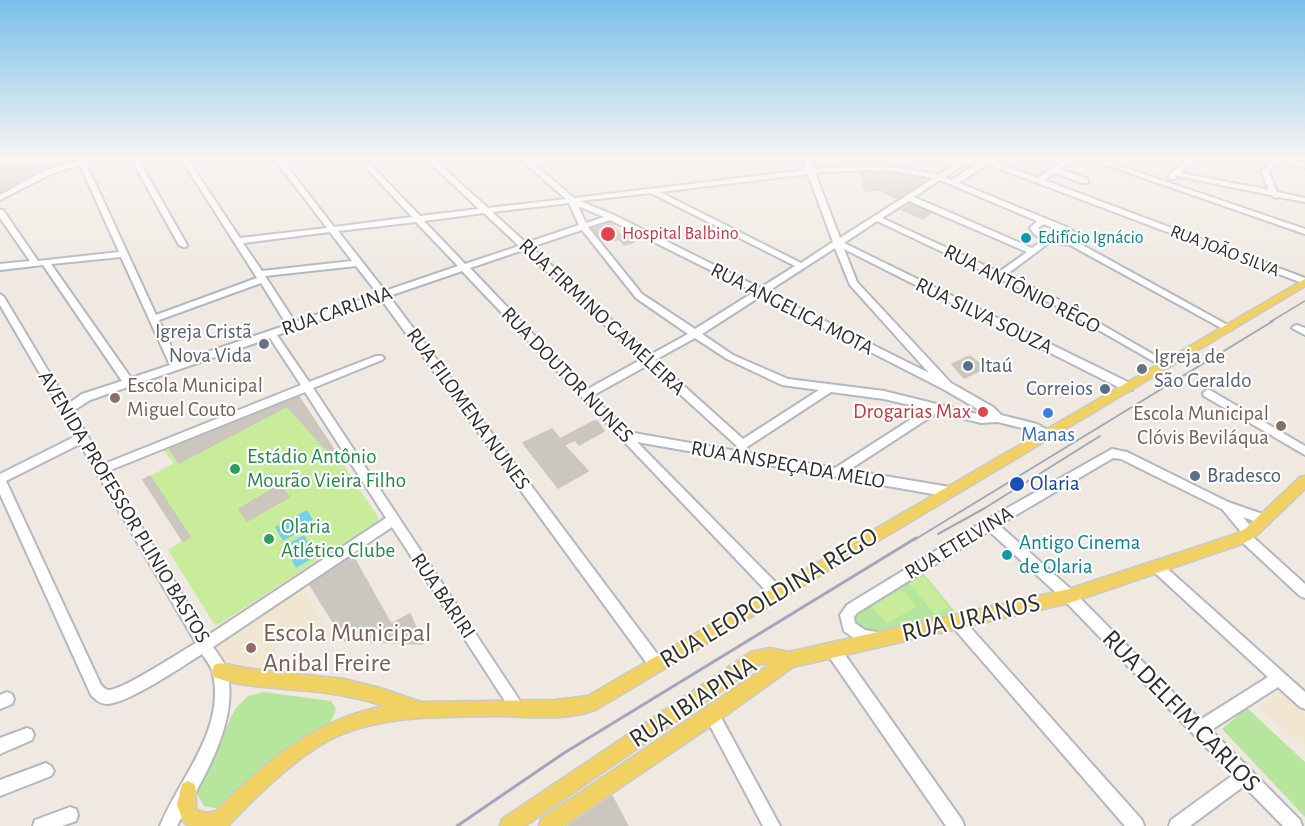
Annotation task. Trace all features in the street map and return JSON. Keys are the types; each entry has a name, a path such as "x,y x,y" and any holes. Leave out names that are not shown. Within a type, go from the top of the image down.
{"main road":[{"name":"RUA LEOPOLDINA REGO","path":"218,823 280,767 337,727 377,716 421,710 517,707 562,709 591,703 776,592 950,492 1040,431 1128,387 1305,282"},
{"name":"RUA URANOS","path":"789,660 1068,596 1157,567 1247,535 1305,481"},
{"name":"RUA IBIAPINA","path":"508,826 758,657 770,656 789,660"},
{"name":"RUA IBIAPINA","path":"548,826 789,660"},
{"path":"220,671 263,679 342,687 366,692 421,710"},
{"path":"188,790 186,805 190,817 218,823"}],"street":[{"path":"98,196 175,366"},
{"path":"155,196 183,245"},
{"path":"208,196 293,326"},
{"name":"RUA FILOMENA NUNES","path":"305,196 383,295 656,664"},
{"name":"RUA DOUTOR NUNES","path":"396,196 776,592"},
{"name":"RUA FIRMINO GAMELEIRA","path":"470,196 648,360 742,451"},
{"path":"567,196 572,200 584,226 639,296 730,357 775,378 884,395 981,419 998,418 1040,431"},
{"path":"574,196 585,201 618,196"},
{"path":"662,196 801,266"},
{"path":"819,196 853,283 947,386 998,418"},
{"path":"585,395 694,334 913,196"},
{"path":"984,196 1072,232 1075,237 1071,242"},
{"name":"RUA JOÃO SILVA","path":"1076,196 1305,282"},
{"path":"1199,196 1305,232"},
{"path":"1275,196 1305,200"},
{"path":"909,198 1032,251"},
{"path":"238,241 572,200"},
{"name":"RUA ANGELICA MOTA","path":"572,200 585,201 611,217 759,293 947,386"},
{"path":"0,212 60,287 128,382"},
{"name":"RUA CARLINA","path":"66,411 86,397 128,382 611,217"},
{"name":"RUA ANTÔNIO RÊGO","path":"876,218 1058,303 1165,365"},
{"path":"1043,220 1037,225 1035,231 1049,239 1071,242 1228,328"},
{"path":"999,276 1049,239"},
{"name":"RUA SILVA SOUZA","path":"839,243 1128,387"},
{"path":"0,267 124,254"},
{"path":"154,318 261,276 358,263"},
{"name":"AVENIDA PROFESSOR PLINIO BASTOS","path":"0,297 220,671 222,695 218,724 188,790"},
{"name":"RUA BARIRI","path":"272,334 517,707"},
{"path":"102,469 379,358"},
{"path":"742,451 829,388"},
{"path":"1208,393 1305,451"},
{"path":"836,473 937,408"},
{"name":"RUA ANSPEÇADA MELO","path":"627,436 742,451 836,473 950,492"},
{"path":"82,438 0,480 96,690 102,696 119,695 131,689 206,644 393,520"},
{"name":"RUA ETELVINA","path":"880,639 863,636 849,627 847,615 852,609 990,524 1114,453 1224,505"},
{"path":"1224,505 1264,520"},
{"path":"1224,505 1247,535 1305,592"},
{"name":"RUA DELFIM CARLOS","path":"990,524 1068,596 1294,826"},
{"path":"1157,567 1305,702"},
{"path":"956,621 1136,826"},
{"path":"833,650 956,826"},
{"path":"1199,729 1279,678"},
{"path":"712,715 772,826"},
{"path":"0,746 27,735"},
{"path":"0,788 46,771"},
{"path":"1177,826 1245,776"},
{"path":"168,826 188,790"},
{"path":"41,826 70,815"}],"shaded area":[{"path":"303,588 335,641 287,637 279,640 262,677 244,674 224,660 215,644"},
{"path":"1280,691 1305,714 1305,750 1260,707"}],"green space":[{"path":"298,396 378,517 378,521 218,625 214,624 168,550 182,541 143,480 174,463 163,450"},
{"path":"924,574 956,613 875,632 863,631 852,618 864,604"},
{"path":"924,576 949,607 934,614 909,583"},
{"path":"901,589 917,606 887,624 871,606"},
{"path":"264,692 331,701 336,709 328,729 224,810 204,806 196,792 235,709 248,696"},
{"path":"1247,708 1305,762 1305,817 1222,729"}],"water":[{"path":"307,510 315,523 283,541 275,527"},
{"path":"304,535 315,557 296,568 284,546"}],"building":[{"path":"911,204 931,213 923,219 902,210"},
{"name":"Hospital Balbino","path":"610,223 621,235 626,234 634,242 624,245 619,239 614,241 609,236 600,239 592,229"},
{"name":"Itaú","path":"970,356 985,368 964,378 952,364"},
{"path":"299,397 336,453 332,456 287,406 179,463 170,449"},
{"path":"597,421 604,431 579,445 575,440 564,445 588,471 558,488 523,443 552,429 560,439"},
{"path":"150,476 190,537 183,541 143,480"},
{"path":"280,485 289,497 247,521 239,509"},
{"path":"353,556 391,624 410,614 423,644 345,641 310,585"},
{"path":"612,796 628,826 568,826"}],"railway":[{"path":"1270,322 1305,301"},
{"path":"914,540 1273,321"},
{"path":"938,534 985,508 1100,436"},
{"path":"457,826 564,753 916,538"}],"place":[{"name":"Hospital Balbino","path":"608,234"},
{"name":"Edifício Ignácio","path":"1026,238"},
{"name":"Igreja Cristã Nova Vida","path":"264,344"},
{"name":"Itaú","path":"968,366"},
{"name":"Igreja de São Geraldo","path":"1142,369"},
{"name":"Correios","path":"1105,389"},
{"name":"Escola Municipal Miguel Couto","path":"115,398"},
{"name":"Drogarias Max","path":"983,412"},
{"name":"Manas","path":"1048,413"},
{"name":"Escola Municipal Clóvis Beviláqua","path":"1281,426"},
{"name":"Estádio Antônio Mourão Vieira Filho","path":"235,469"},
{"name":"Bradesco","path":"1195,476"},
{"name":"Olaria","path":"1017,484"},
{"name":"Olaria Atlético Clube","path":"269,539"},
{"name":"Antigo Cinema de Olaria","path":"1007,555"},
{"name":"Escola Municipal Anibal Freire","path":"251,648"}]}
